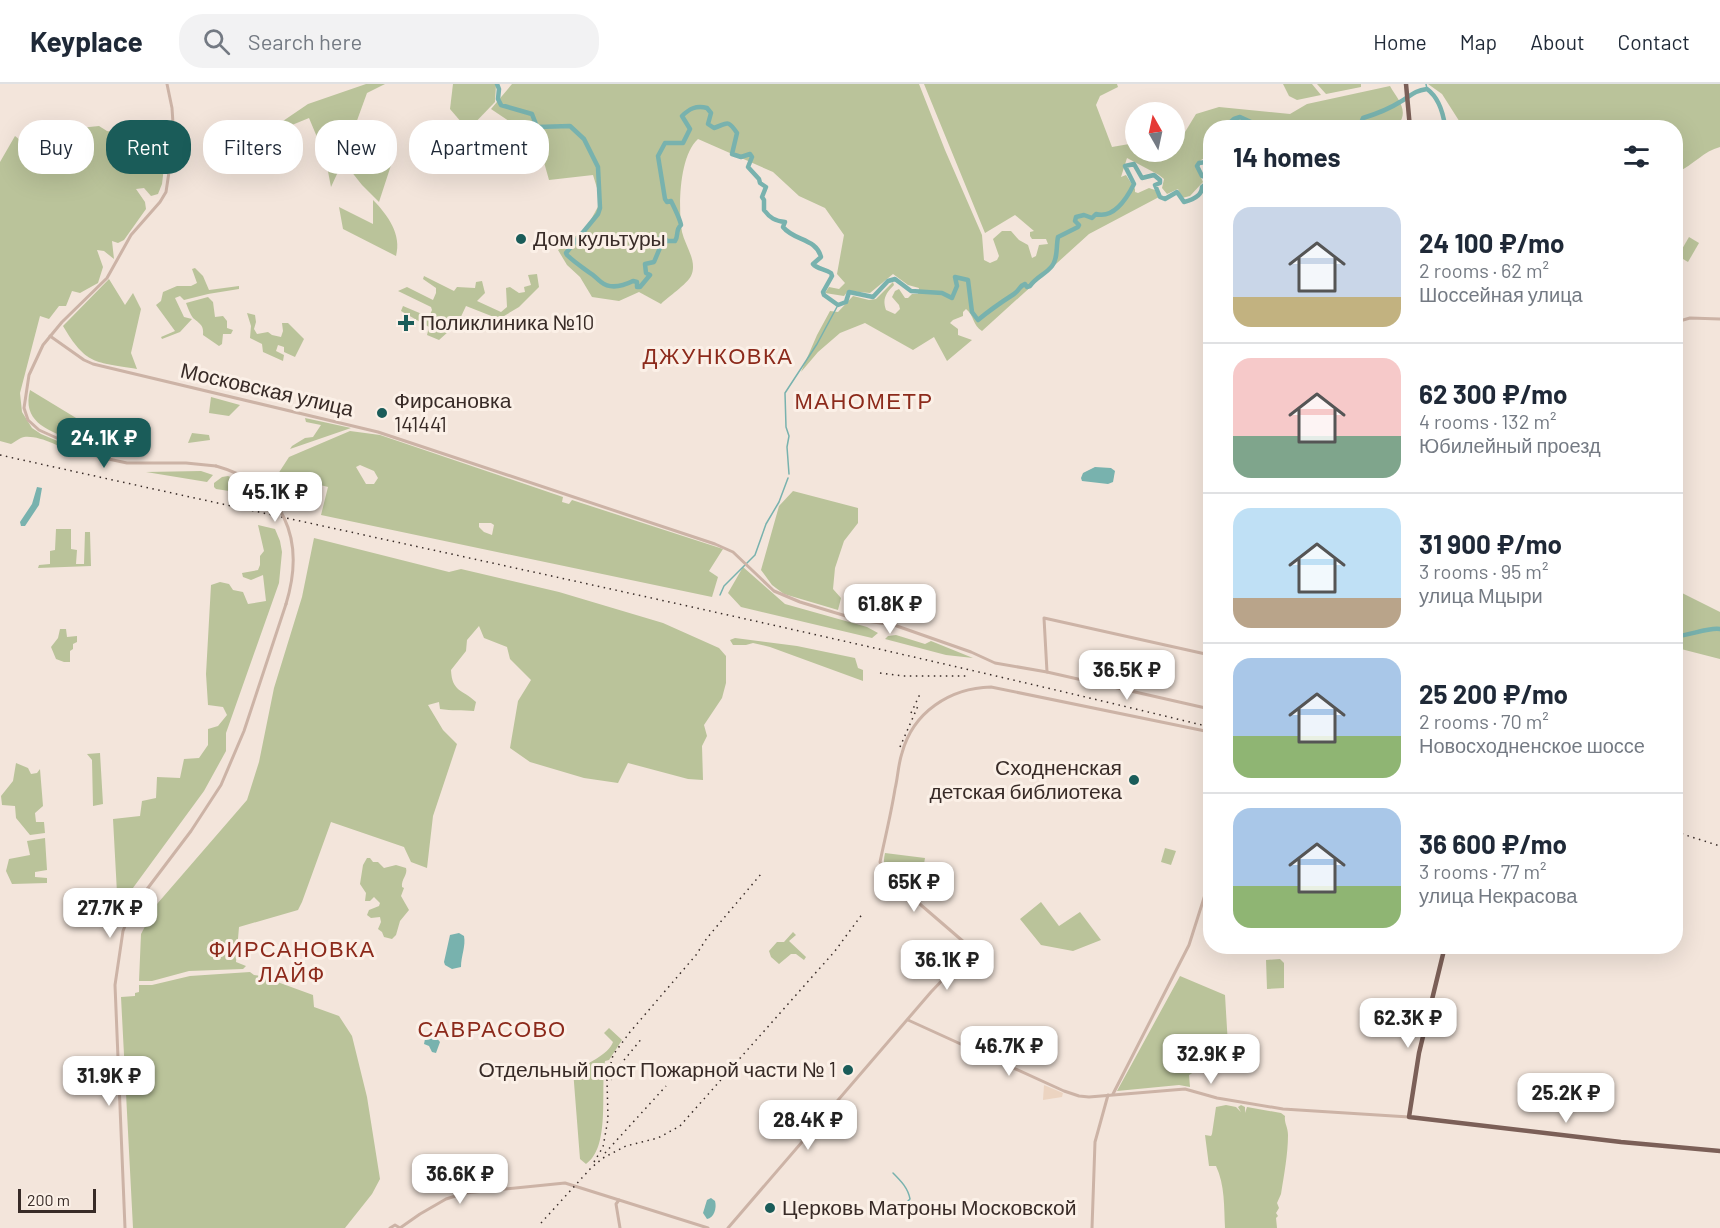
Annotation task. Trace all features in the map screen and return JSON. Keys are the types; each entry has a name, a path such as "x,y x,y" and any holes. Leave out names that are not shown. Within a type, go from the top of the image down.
{"main road":[{"path":"1406,85 1409,120"},
{"path":"1444,954 1419,1053 1409,1117 1621,1142 1720,1151"}],"street":[{"path":"125,1228 115,977 120,943 132,909 207,809 234,757 286,604 294,562 292,543 284,516 274,500 259,486 232,470 201,464 127,463 87,453 39,430 28,420 25,412 23,403 29,375 39,352 50,336 107,278 131,235 166,192 174,139 172,108 167,84"},
{"path":"1683,320 1690,318 1720,319"},
{"name":"Московская улица","path":"50,336 93,364 378,432 715,544 730,551 774,591 793,600 859,620 894,625 971,651 995,663 1047,672 1203,707"},
{"path":"1047,672 1044,618 1203,653"},
{"path":"728,1228 972,949 885,874 880,862 902,753 911,729 927,711 943,699 962,690 981,687 1005,688 1203,730"},
{"path":"1113,1094 1189,945 1203,901"},
{"path":"910,1021 1071,1093 1086,1097 1182,1089 1294,1111 1409,1117"},
{"path":"1092,1228 1095,1142 1108,1095"},
{"path":"390,1228 395,1225 400,1228 449,1198 475,1191 565,1183 708,1228"},
{"path":"619,1200 616,1204 620,1228"}],"green space":[{"path":"366,84 385,84 367,93 357,120 315,120 315,132 309,118 303,120 284,120 308,104"},
{"path":"453,84 496,84 495,102 478,120 459,120 450,109"},
{"path":"512,84 919,84 982,235 984,260 990,263 997,260 999,256 993,239 1002,231 1011,231 1019,240 1028,245 1032,258 1036,256 1039,245 1048,244 1046,239 1032,239 1030,232 1034,231 1015,215 985,233 924,84 1117,84 1118,87 1100,96 1096,105 1112,147 1125,145 1126,162 1121,177 1126,175 1135,192 1149,188 1155,190 1159,197 1089,234 982,331 966,309 963,316 950,323 958,329 958,335 972,340 947,361 934,337 913,350 865,323 840,333 818,352 801,372 830,311 838,312 853,296 869,300 876,299 893,282 894,285 884,303 886,310 895,314 900,309 892,297 895,291 899,289 905,298 908,298 912,294 918,294 919,288 908,285 893,274 870,293 848,291 844,296 825,293 829,287 839,289 845,283 837,274 844,235 825,208 799,196 773,172 698,139 687,157 680,197 682,232 693,265 689,279 661,304 639,292 619,301 592,297 580,277 567,265 558,250 587,227 601,201 593,175 549,180 549,120 508,120 491,109"},
{"path":"1283,84 1312,84 1321,95 1297,100 1289,96"},
{"path":"1317,84 1361,84 1361,87 1326,94"},
{"path":"1428,84 1720,84 1720,147 1683,169 1683,120 1459,120 1442,94"},
{"path":"1390,86 1401,104 1401,120 1203,120 1203,159 1196,167 1203,182 1190,196 1182,198 1178,189 1167,194 1162,188 1164,179 1135,162 1185,162 1185,132 1196,114 1219,107 1290,114 1307,104"},
{"path":"99,126 106,130 106,174 163,174 158,194 151,196 144,188 136,189 145,202 146,209 124,240 118,243 112,241 114,259 104,251 97,250 103,267 98,283 80,293 72,291 66,306 59,306 49,319 40,316 20,393 22,412 32,428 41,434 81,451 77,454 44,440 30,437 22,438 11,444 0,441 0,162 15,136 18,138 18,174 94,174 94,127"},
{"path":"328,174 337,174 331,187"},
{"path":"353,174 388,174 379,202"},
{"path":"373,200 384,212 395,233 396,256 343,229 339,207 373,224"},
{"path":"1689,237 1699,243 1688,262 1683,259 1683,247"},
{"path":"195,268 203,276 209,290 239,286 239,289 184,300 180,296 175,298 184,317 192,319 180,332 162,339 161,337 175,331 156,305 161,301 163,292 177,286 191,286 197,283 192,269"},
{"path":"537,274 539,287 519,307 499,319 466,306 458,323 439,340 427,335 429,327 401,311 403,306 429,317 431,307 398,291 407,287 433,300 436,288 423,279 424,276 454,291 457,287 475,288 476,282 482,281 485,293 477,301 501,312 507,307 506,288 510,287 519,293 525,292 524,287 531,285 528,275"},
{"path":"109,279 125,305 133,293 141,309 131,353 137,369 93,360 78,348 63,326"},
{"path":"208,297 213,302 215,317 223,316 227,321 227,328 233,330 231,334 223,334 222,344 219,346 203,335 200,323 192,316 186,303"},
{"path":"247,313 255,315 254,329 257,334 268,332 281,337 282,323 288,323 304,339 295,357 284,352 284,347 278,345 276,351 284,355 283,361 263,352 262,344 250,338 251,326"},
{"path":"30,390 86,424 83,436 75,435 73,439 69,439 38,422 29,409"},
{"path":"211,397 240,405 229,416 209,413"},
{"path":"305,418 351,428 290,449 305,438 313,437 321,425 306,422"},
{"path":"350,431 380,435 563,497 562,502 569,504 572,500 723,549 709,571 718,577 712,597 321,515 328,487 278,474 289,457","holes":["360,465 374,471 378,478 374,484 366,484 356,467","479,523 494,525 492,535 484,532 479,527"]},
{"path":"192,433 209,435 210,440 188,443"},
{"path":"201,471 213,475 207,482 146,472"},
{"path":"228,476 244,483 244,489 238,496 232,497 229,491 214,487 214,483"},
{"path":"793,491 858,508 858,523 844,541 835,568 833,589 841,598 838,610 784,594 772,585 761,570 779,506"},
{"path":"258,525 275,529 280,541 282,552 279,583 226,733 226,751 204,791 130,892 117,893 113,819 140,816 142,801 156,798 157,777 180,778 184,759 199,758 208,745 208,729 218,726 227,715 223,707 208,705 206,674 211,585 220,582 229,584 233,590 243,592 248,604 266,601 263,575 251,580 243,577 242,573 258,570 260,565 260,556 264,551"},
{"path":"56,529 71,529 71,549 77,550 76,564 84,564 85,532 90,532 91,566 38,568 39,565 50,564 50,551 55,550"},
{"path":"314,538 449,572 461,569 559,592 663,623 719,648 726,656 726,683 722,698 704,725 707,736 702,746 703,780 688,779 628,763 618,783 584,778 530,762 510,748 518,701 531,680 510,659 507,647 484,638 479,626 467,640 466,651 451,670 456,686 476,702 474,711 440,709 439,702 428,705 443,730 457,744 433,816 427,868 411,862 404,847 331,822 298,910 239,927 236,962 246,966 243,969 189,971 152,981 139,981 141,934 157,904 247,800 259,762 274,688 302,597"},
{"path":"743,567 785,604 867,627 878,633 872,638 741,607 728,593"},
{"path":"1683,594 1720,612 1720,659 1683,650"},
{"path":"60,629 66,629 67,637 77,636 77,642 73,644 73,649 70,651 70,662 56,659 51,647 58,638"},
{"path":"896,635 925,644 931,641 973,658 946,655 885,639"},
{"path":"735,638 797,646 855,658 858,668 863,670 863,681 770,647 753,643 733,645 730,640"},
{"path":"100,753 103,804 93,806 92,760 87,754"},
{"path":"16,763 28,768 31,774 37,773 40,769 43,806 35,813 36,822 44,822 45,833 30,835 16,818 15,806 2,805 1,796 13,781"},
{"path":"45,838 47,870 35,872 35,877 47,878 47,883 12,884 6,871 9,859 30,855 27,841"},
{"path":"1165,848 1176,851 1171,865 1161,862"},
{"path":"885,853 925,858 922,876 910,893 886,872"},
{"path":"367,858 378,862 384,868 396,865 406,868 401,896 409,910 400,921 396,935 392,939 384,937 378,929 381,922 380,917 371,918 367,915 369,910 379,906 380,903 374,897 370,901 365,901 366,893 360,884 363,865"},
{"path":"1041,902 1059,926 1080,912 1101,940 1073,951 1041,945 1020,919"},
{"path":"793,932 796,935 789,941 806,957 804,960 796,954 791,954 779,964 771,957 769,951 777,942 784,942"},
{"path":"1280,959 1284,963 1284,988 1267,989 1266,960"},
{"path":"250,972 313,995 314,1007 339,1016 352,1036 367,1097 380,1179 372,1194 345,1228 133,1228 121,997 135,996 135,993 139,992 139,985 152,985 190,976"},
{"path":"1180,976 1225,995 1229,1062 1204,1052 1192,1061 1194,1072 1189,1075 1190,1087 1179,1085 1117,1091"},
{"path":"609,1028 622,1040 609,1060 605,1061 602,1131 594,1156 586,1164 580,1159 573,1070 584,1066 607,1051 613,1042 604,1033"},
{"path":"1226,1105 1236,1107 1241,1112 1238,1107 1241,1105 1245,1107 1245,1113 1247,1107 1281,1113 1285,1116 1288,1132 1287,1150 1281,1194 1277,1203 1279,1208 1276,1213 1277,1228 1225,1228 1221,1181 1216,1166 1209,1166 1205,1135 1211,1136 1212,1134 1216,1107"}],"shaded area":[{"path":"1044,1085 1063,1093 1062,1097 1043,1100"}],"water":[{"path":"1095,467 1111,468 1115,471 1113,482 1108,484 1082,481 1083,473"},
{"path":"37,487 42,488 39,505 25,526 21,526 20,522 32,504"},
{"path":"459,933 464,936 461,967 452,969 444,962 450,935"},
{"path":"426,1034 435,1036 440,1042 436,1053 424,1044"},
{"path":"711,1198 716,1204 715,1210 713,1215 707,1219 703,1213 707,1200"}],"waterway":[{"path":"497,84 498,99 501,105 532,114 537,127 570,126 584,139 598,167 600,208 598,214 566,253 601,282 613,287 633,281 637,282 637,287 640,287 650,275 646,273 645,264 654,262 662,243 661,237 667,241 676,239 681,225 671,201 667,202 665,199 658,156 665,143 683,143 690,129 682,116 696,107 707,108 711,113 708,124 714,128 729,124 737,133 732,154 741,157 750,154 752,157 748,167 766,187 762,197 764,210 773,219 785,222 783,227 788,232 810,243 818,251 821,257 813,264 831,273 832,276 823,292 824,295 838,305 846,302 849,292 873,297 888,281 895,279 911,291 942,293 952,298 957,286 955,277 968,280 972,312 978,320 1016,293 1023,285 1030,286 1050,269 1055,260 1058,237 1078,227 1076,217 1084,215 1092,218 1096,214 1109,213 1119,206 1134,184 1125,166 1134,164 1142,178 1154,175 1160,180 1160,183 1155,185 1160,197 1165,199 1177,192 1184,202 1193,199 1203,186"},
{"path":"1426,84 1427,89"},
{"path":"1362,120 1391,107 1415,92 1427,89 1437,101 1444,120"},
{"path":"1233,120 1240,117 1247,120"},
{"path":"1203,162 1197,166 1203,176"},
{"path":"789,474 787,447 789,436 786,427 785,393 817,344 838,305"},
{"path":"720,595 724,586 755,555 766,524 779,502 788,478"},
{"path":"1683,635 1720,629"},
{"path":"893,1173 908,1191 910,1199 905,1204"}],"railway":[{"path":"0,455 757,622 1203,725"},
{"path":"880,673 903,676 966,676"},
{"path":"911,713 921,692"},
{"path":"900,747 918,706"},
{"path":"1683,834 1720,846"},
{"path":"594,1162 603,1147 608,1119 607,1080 613,1055 761,874"},
{"path":"541,1223 603,1158 626,1146 658,1138 680,1126 835,951 863,913"},
{"path":"611,1080 615,1071 643,1037"},
{"path":"605,1153 666,1086"}],"place":[{"name":"Дом культуры","path":"521,239"},
{"name":"Поликлиника №10","path":"406,323"},
{"name":"Фирсановка 141441","path":"382,413"},
{"name":"Сходненская детская библиотека","path":"1134,780"},
{"name":"Отдельный пост Пожарной части № 1","path":"848,1070"},
{"name":"Церковь Матроны Московской","path":"770,1208"}],"district":[{"name":"ДЖУНКОВКА","path":"718,356"},
{"name":"МАНОМЕТР","path":"864,401"},
{"name":"ФИРСАНОВКА ЛАЙФ","path":"292,962"},
{"name":"САВРАСОВО","path":"492,1029"}]}
